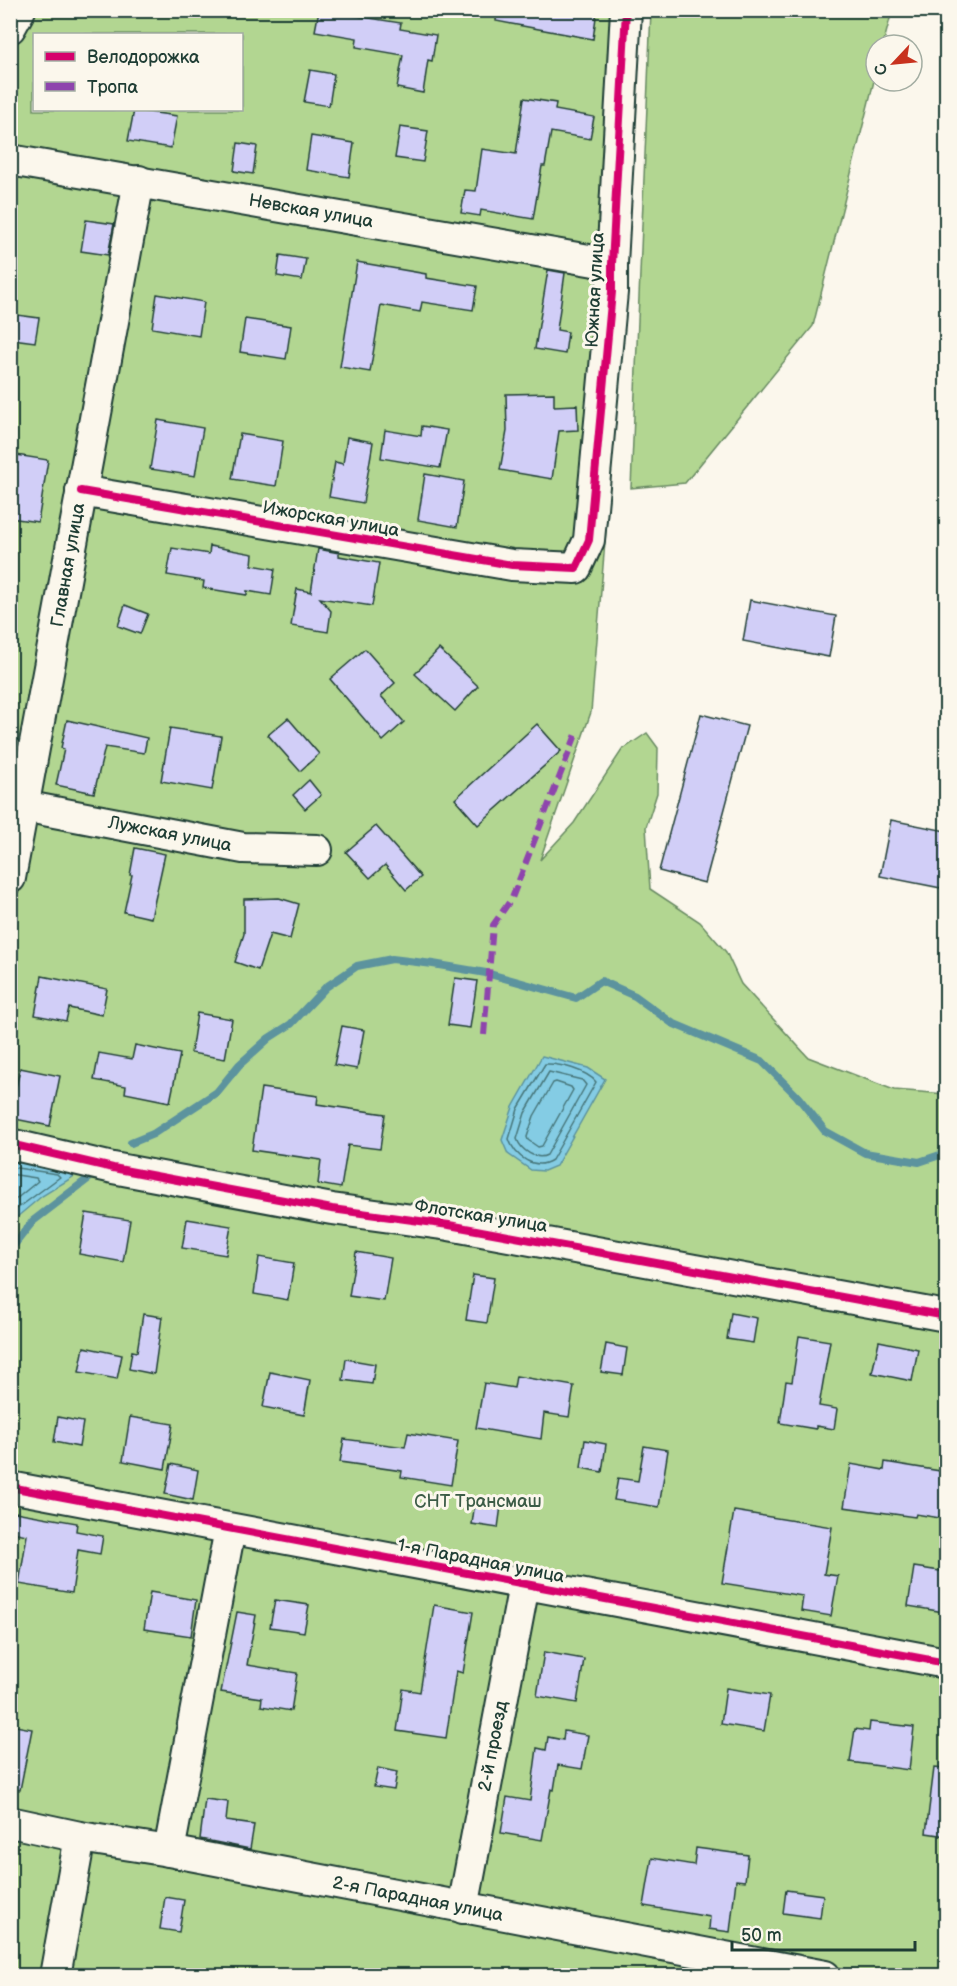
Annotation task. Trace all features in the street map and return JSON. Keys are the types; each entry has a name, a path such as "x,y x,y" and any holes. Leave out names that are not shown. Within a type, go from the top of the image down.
{"street":[{"path":"10,28 20,10"},
{"name":"Южная улица","path":"576,568 589,540 612,292 626,10"},
{"name":"Невская улица","path":"10,160 612,264"},
{"name":"Главная улица","path":"10,878 138,181"},
{"name":"Ижорская улица","path":"81,491 512,565 576,568"},
{"name":"Лужская улица","path":"23,806 243,848 317,850"},
{"name":"Флотская улица","path":"10,1144 113,1168 320,1207 448,1225 946,1316"},
{"name":"1-я Парадная улица","path":"10,1487 946,1663"},
{"path":"169,1851 230,1529"},
{"name":"2-й проезд","path":"463,1908 524,1585"},
{"name":"2-я Парадная улица","path":"10,1822 825,1976"},
{"path":"55,1976 80,1837"}],"green space":[{"name":"СНТ Трансмаш","path":"11,11 641,11 627,274 591,712 540,860 574,823 622,750 647,733 658,748 657,793 646,827 650,889 700,922 726,952 741,984 808,1057 894,1090 946,1094 946,1975 11,1976"},
{"path":"651,11 892,11 886,33 864,33 864,93 871,93 813,326 685,483 631,488"}],"water":[{"path":"542,1056 588,1068 605,1079 556,1166 544,1171 531,1170 508,1154 502,1140 513,1107"},
{"path":"11,1161 77,1171 73,1177 42,1196 11,1222"}],"building":[{"path":"319,10 401,23 400,29 436,35 432,61 428,60 423,93 397,88 403,55 356,47 357,38 315,31"},
{"path":"497,10 597,10 593,39 496,21"},
{"path":"310,70 334,74 329,106 304,102"},
{"path":"524,98 556,103 555,110 594,117 590,139 551,132 545,166 542,166 533,219 481,210 480,216 461,213 465,190 476,191 482,149 516,154"},
{"path":"134,111 177,116 171,148 128,141"},
{"path":"400,127 428,131 423,162 395,158"},
{"path":"311,136 354,143 349,177 306,170"},
{"path":"238,143 257,146 253,174 234,171"},
{"path":"86,220 114,224 108,255 81,251"},
{"path":"280,255 306,259 302,280 277,276"},
{"path":"357,262 426,274 426,278 477,286 473,310 422,302 420,312 381,305 370,372 340,367"},
{"path":"548,270 565,273 557,330 568,332 565,354 535,349"},
{"path":"157,294 204,302 199,336 152,328"},
{"path":"17,315 39,318 35,342 13,339"},
{"path":"245,319 291,326 286,359 240,352"},
{"path":"554,393 554,406 577,405 578,430 559,431 552,479 500,470 507,431 506,394"},
{"path":"158,420 203,428 195,476 150,469"},
{"path":"422,426 447,430 440,468 381,458 385,430 421,436"},
{"path":"240,434 283,441 276,486 232,479"},
{"path":"347,437 373,442 363,503 329,497 335,462 343,464"},
{"path":"10,454 48,460 38,522 10,518"},
{"path":"425,474 464,481 457,527 418,520"},
{"path":"210,546 253,554 252,565 275,569 271,595 247,591 247,595 203,588 204,581 167,575 172,548 209,554"},
{"path":"318,549 339,553 339,556 379,563 372,606 320,598 331,611 328,632 291,626 297,589 311,592"},
{"path":"750,600 836,616 829,657 743,641"},
{"path":"125,605 148,614 140,634 118,626"},
{"path":"365,649 395,683 381,696 404,722 383,741 330,679"},
{"path":"439,649 478,686 455,711 415,674"},
{"path":"701,714 747,726 705,883 659,871"},
{"path":"288,718 319,754 300,771 268,735"},
{"path":"67,720 147,738 144,753 105,747 94,793 56,785 64,749 61,748"},
{"path":"537,724 561,751 478,825 455,799"},
{"path":"170,728 221,736 212,790 161,781"},
{"path":"309,780 321,795 305,809 293,795"},
{"path":"891,820 946,831 946,889 880,876"},
{"path":"376,826 421,877 406,890 385,865 370,878 346,852"},
{"path":"135,848 165,854 151,918 124,912"},
{"path":"279,898 299,904 290,939 270,934 258,970 235,962 244,934 244,899"},
{"path":"42,976 107,989 102,1015 69,1008 66,1021 35,1015"},
{"path":"455,978 477,981 470,1028 448,1025"},
{"path":"197,1013 232,1019 225,1059 191,1053"},
{"path":"342,1026 364,1030 357,1069 334,1065"},
{"path":"135,1045 180,1054 170,1102 125,1093 126,1086 94,1080 99,1053 132,1059"},
{"path":"20,1068 60,1076 50,1126 10,1118"},
{"path":"261,1088 318,1096 317,1104 385,1114 380,1149 348,1145 341,1188 318,1184 321,1160 252,1150"},
{"path":"86,1213 130,1220 123,1262 79,1254"},
{"path":"187,1219 231,1226 226,1255 182,1248"},
{"path":"356,1252 391,1258 384,1301 349,1296"},
{"path":"259,1257 294,1263 288,1300 254,1294"},
{"path":"473,1275 494,1278 487,1323 466,1320"},
{"path":"731,1313 757,1318 753,1343 727,1339"},
{"path":"143,1314 162,1317 154,1374 129,1369 132,1351 137,1352"},
{"path":"799,1336 830,1341 819,1406 837,1409 834,1429 816,1426 816,1429 780,1423 786,1381 792,1382"},
{"path":"879,1341 918,1349 912,1381 872,1373"},
{"path":"606,1344 627,1348 623,1375 601,1372"},
{"path":"84,1347 122,1355 117,1379 79,1372"},
{"path":"346,1359 375,1364 372,1384 343,1380"},
{"path":"270,1372 310,1380 304,1415 263,1407"},
{"path":"516,1376 574,1386 569,1417 544,1413 541,1439 476,1428 484,1383 514,1388"},
{"path":"58,1417 83,1422 79,1447 54,1442"},
{"path":"130,1417 173,1424 165,1469 123,1461"},
{"path":"408,1433 458,1441 451,1485 401,1477 402,1471 340,1462 344,1439 405,1447"},
{"path":"585,1440 606,1444 602,1472 581,1468"},
{"path":"644,1446 668,1450 659,1507 614,1500 618,1478 638,1481"},
{"path":"885,1462 946,1472 946,1519 844,1507 851,1464 884,1470"},
{"path":"171,1464 198,1470 193,1500 165,1494"},
{"path":"475,1502 501,1506 498,1528 472,1524"},
{"path":"734,1511 832,1527 824,1574 838,1576 831,1616 801,1611 803,1596 722,1583"},
{"path":"15,1512 77,1523 76,1531 103,1536 100,1554 78,1550 72,1593 19,1584 27,1535 12,1532"},
{"path":"914,1567 946,1572 944,1612 908,1606"},
{"path":"150,1592 196,1600 191,1636 144,1629"},
{"path":"275,1600 309,1605 304,1632 270,1627"},
{"path":"434,1605 473,1612 463,1673 456,1671 446,1738 397,1731 403,1689 420,1692"},
{"path":"237,1612 256,1615 247,1665 297,1673 291,1711 261,1706 262,1698 221,1692"},
{"path":"544,1652 584,1659 577,1703 537,1696"},
{"path":"726,1688 770,1695 764,1731 721,1724"},
{"path":"870,1722 914,1727 909,1770 850,1762 855,1729 869,1731"},
{"path":"10,1725 32,1729 20,1790 10,1789"},
{"path":"564,1731 588,1735 582,1769 558,1765 554,1790 551,1789 542,1840 501,1833 507,1797 530,1801 537,1748 546,1750 548,1737 563,1740"},
{"path":"378,1768 397,1772 394,1790 374,1787"},
{"path":"934,1768 946,1769 946,1836 926,1833"},
{"path":"205,1799 228,1802 226,1821 254,1825 250,1849 200,1839"},
{"path":"696,1848 748,1855 745,1881 736,1880 730,1932 709,1929 710,1917 644,1906 652,1858 694,1865"},
{"path":"786,1890 823,1895 820,1918 783,1913"},
{"path":"165,1897 184,1900 179,1932 160,1929"}],"waterway":[{"path":"131,1143 153,1134 217,1092 239,1065 269,1038 291,1024 326,987 357,966 392,959 486,973 576,998 601,981 635,996 672,1023 762,1061 797,1096 825,1131 865,1153 919,1162 946,1153"},
{"path":"10,1250 33,1221 93,1175"}],"marked path":[{"path":"484,1035 493,925 512,898 577,732"}],"cycle path":[{"path":"81,491 512,565 576,568 589,540 612,292 626,10"},
{"path":"10,1144 113,1168 332,1209 449,1225 946,1316"},
{"path":"10,1487 946,1663"}]}
